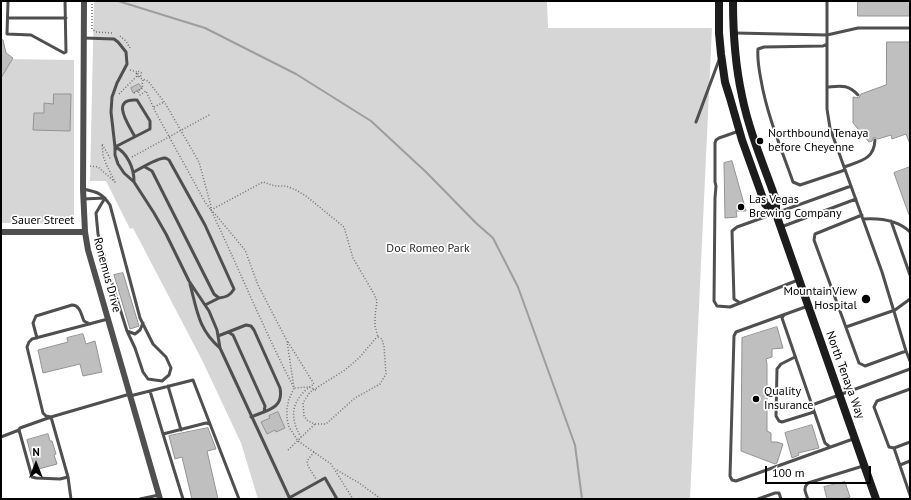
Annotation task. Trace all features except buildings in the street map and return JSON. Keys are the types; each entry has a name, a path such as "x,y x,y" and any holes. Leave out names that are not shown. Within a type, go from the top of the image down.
{"main road":[{"name":"North Tenaya Way","path":"719,1 719,33 725,82 739,131 766,204 776,214"},
{"name":"North Tenaya Way","path":"733,1 733,33 741,95 776,200 776,214 798,280 876,499"}],"street":[{"name":"Ronemus Drive","path":"84,1 83,199 85,232 88,250 159,497"},
{"name":"Sauer Street","path":"1,232 85,232"}],"lane":[{"path":"8,1 7,34 32,36 64,53 66,52 65,1"},
{"path":"827,1 827,112 830,128 895,310 910,361"},
{"path":"8,18 66,18"},
{"path":"733,33 827,35 858,28 910,28"},
{"path":"84,38 114,39 126,52 127,64 117,83 112,97 111,112 115,155 118,164 124,173 134,182 160,224 189,281 205,305 217,330 220,348 289,499 325,478 337,499"},
{"path":"827,44 823,46 764,47 758,49 757,58 763,93 771,121 793,182 800,185 844,169 871,155 874,151 875,140"},
{"path":"696,122 721,54"},
{"path":"827,87 847,87 852,89 858,95"},
{"path":"115,147 150,129 151,124 137,100 126,102 122,107 122,113 134,137"},
{"path":"739,131 719,138 715,143 716,186 714,198 714,301 717,306 730,307 798,280"},
{"path":"115,147 121,150 128,159 134,172 134,182"},
{"path":"134,172 163,158 169,160 205,225 234,289 227,297 219,298 205,305"},
{"path":"144,167 152,171 214,294 219,298"},
{"path":"741,303 734,299 732,231 737,227 851,186"},
{"path":"83,189 100,193 105,198 110,205 140,318 153,344 166,357 171,368 169,375 162,381 148,379 143,372 135,348 127,331 110,277 98,234 96,213 105,198"},
{"path":"83,199 105,198"},
{"path":"781,227 856,199"},
{"path":"906,351 865,366 862,366 859,363 814,237 815,234 862,217 891,221 910,232"},
{"path":"891,221 910,275"},
{"path":"189,281 202,325 210,339 220,348"},
{"path":"846,327 895,310 910,299"},
{"path":"37,338 33,323 36,316 72,305 79,307 84,321 90,324"},
{"path":"808,306 736,332 734,336 730,476 732,480 736,481 855,438"},
{"path":"784,315 782,318 814,412 825,443 830,447"},
{"path":"51,417 46,416 43,413 27,347 28,342 32,339 108,319"},
{"path":"127,331 135,334 140,330 143,323"},
{"path":"218,336 246,325 251,326 280,388 280,400 276,406 251,417"},
{"path":"228,332 233,335 265,406 264,412"},
{"path":"795,357 781,364 778,369 776,416 779,421 782,422 814,412"},
{"path":"812,405 910,369"},
{"path":"1,437 19,430 20,428 51,417 130,395 193,380 239,499"},
{"path":"168,386 181,430"},
{"path":"910,389 877,401 874,407 889,447 894,448 910,442"},
{"path":"150,391 183,499"},
{"path":"51,417 68,477 71,499"},
{"path":"163,434 206,423 210,424"},
{"path":"19,430 32,477 60,479 68,477"},
{"path":"894,448 910,494"},
{"path":"900,465 910,461"},
{"path":"808,499 804,490 805,485 808,482 865,466"},
{"path":"758,499 778,493 781,499"},
{"path":"140,499 159,497"}],"path":[{"path":"92,1 92,27 94,31 115,34 126,41 130,50"},
{"path":"132,64 130,70 137,72 143,80 148,81 164,102 199,162 211,210 216,214 245,250 258,285 287,341 314,384 297,399 293,409 294,423 302,437"},
{"path":"119,89 118,95 139,76"},
{"path":"134,93 143,88 143,80"},
{"path":"138,91 140,95 146,91 205,202 211,210 294,388"},
{"path":"154,107 164,102"},
{"path":"128,159 211,114"},
{"path":"90,166 98,167 115,182 103,156 102,144 114,166 118,164"},
{"path":"211,210 263,182 270,185 286,186 306,196 344,227 353,258 377,301 375,326 378,337 382,339 384,347 386,374 380,384 355,398 326,424 315,424 304,416 303,403 310,392 316,390 345,370 359,358 378,337"},
{"path":"287,341 294,388 287,408 287,419 290,427 298,440 331,464 353,499"},
{"path":"294,388 309,387 316,390"},
{"path":"288,450 315,424"},
{"path":"314,452 307,460 308,466 318,482"},
{"path":"335,469 359,483 381,499"}],"green space":[{"name":"Doc Romeo Park","path":"94,1 547,1 548,28 712,28 690,499 258,499 241,443 202,360 133,228 130,229 106,181 90,181"},
{"path":"1,59 74,60 74,224 1,223"}],"waterway":[{"path":"118,1 205,28 296,74 371,121 426,172 476,223 493,238 518,287 575,445 582,499"}],"place":[{"name":"Northbound Tenaya before Cheyenne","path":"760,141"},
{"name":"Las Vegas Brewing Company","path":"741,207"},
{"name":"MountainView Hospital","path":"866,299"},
{"name":"Quality Insurance","path":"756,399"}]}
